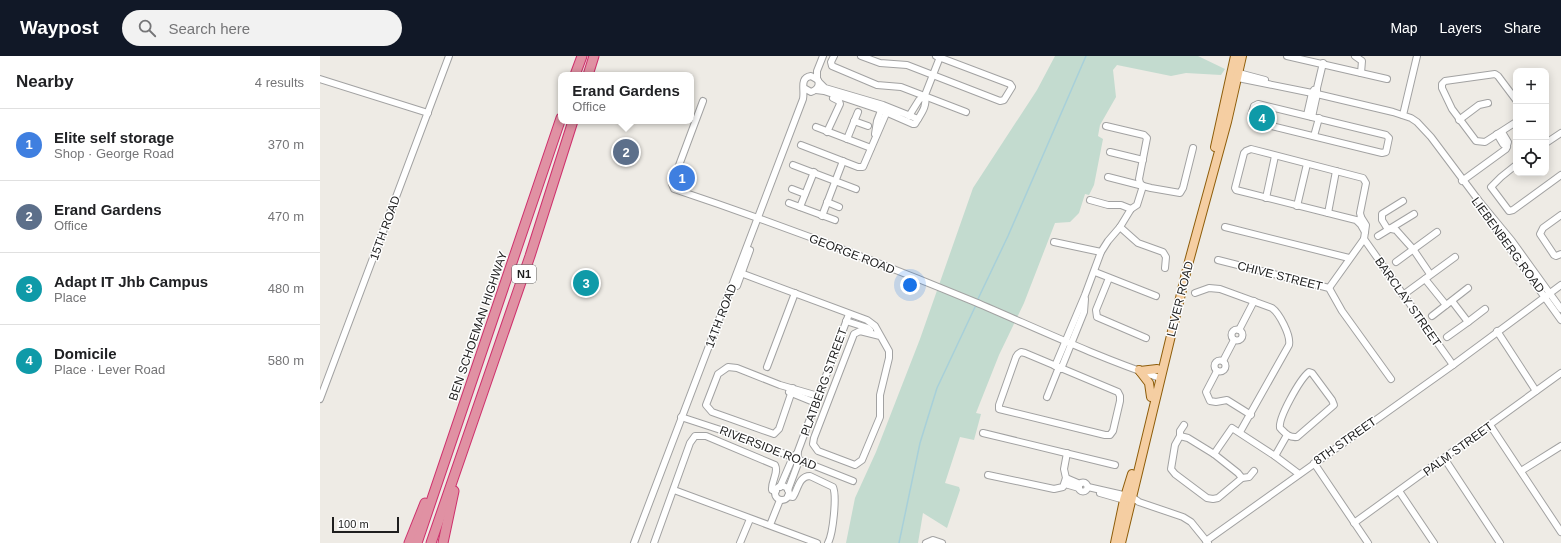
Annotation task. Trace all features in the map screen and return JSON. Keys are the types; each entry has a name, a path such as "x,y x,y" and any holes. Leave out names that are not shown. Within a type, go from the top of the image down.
{"highway":[{"path":"576,72 582,56"},
{"path":"589,72 594,56"},
{"name":"BEN SCHOEMAN HIGHWAY","path":"418,543 559,124"},
{"name":"N1","path":"431,543 470,426 530,256 572,124"},
{"path":"409,543 459,420"},
{"path":"442,543 470,426"}],"main road":[{"name":"LEVER ROAD","path":"1115,543 1128,499 1158,375 1227,122 1235,56"},
{"name":"LEVER ROAD","path":"1234,74 1242,56"},
{"path":"1140,371 1158,375"},
{"path":"1140,371 1149,383 1151,397"},
{"name":"LEVER ROAD","path":"1121,543 1128,499 1151,397 1158,375"}],"street":[{"name":"15TH ROAD","path":"320,399 449,56"},
{"path":"820,56 810,76 806,77 803,81 804,88 824,91 918,119"},
{"path":"814,90 818,80 817,71 823,56"},
{"path":"834,56 832,66 877,85 901,87 966,112"},
{"path":"861,56 880,63 907,65 932,75 1002,101 1012,87 1010,84 938,57 932,75 925,95 919,100 909,116"},
{"path":"1287,56 1323,63 1360,74 1387,79"},
{"path":"1355,56 1362,61 1360,74"},
{"path":"1402,115 1417,56"},
{"path":"1314,136 1313,117 1315,92 1323,63"},
{"name":"LIEBENBERG ROAD","path":"1234,74 1297,90 1315,92 1402,115 1414,120 1422,126 1548,296 1561,310"},
{"path":"1513,96 1495,74 1445,81 1443,82 1442,88 1459,120 1473,139 1478,142 1485,142 1513,124"},
{"path":"810,76 818,80 824,88 851,100"},
{"path":"320,79 428,113"},
{"name":"14TH ROAD","path":"634,543 740,272 803,99 804,88"},
{"name":"14TH ROAD","path":"759,219 805,103 814,90"},
{"path":"826,95 840,102 827,132"},
{"path":"885,109 914,125 926,106 927,102 925,95"},
{"name":"GEORGE ROAD","path":"703,101 672,184 674,189 827,244 974,302 1069,343 1140,371"},
{"path":"1258,104 1313,117 1388,136 1389,138 1386,152 1382,153 1259,123 1252,120 1251,116 1254,106 1258,104"},
{"path":"1459,120 1480,104 1488,104"},
{"path":"802,145 858,167 863,167 872,148 877,121 885,109"},
{"path":"847,139 858,112"},
{"path":"824,118 831,122"},
{"path":"854,121 868,126"},
{"path":"1106,126 1144,135 1148,138 1139,181 1143,186"},
{"path":"816,127 872,148"},
{"path":"1462,180 1505,150 1507,147 1503,144 1500,133"},
{"path":"1549,141 1561,133"},
{"path":"1108,176 1143,186 1181,192 1193,148"},
{"path":"1328,288 1364,239 1366,225 1359,219 1297,206 1239,191 1235,188 1244,153 1251,149 1360,177 1366,181 1359,219"},
{"path":"1110,152 1143,160"},
{"path":"1266,198 1275,156"},
{"path":"822,216 843,161"},
{"path":"793,164 856,188"},
{"path":"1297,206 1307,164"},
{"path":"1513,167 1491,186 1493,192 1510,212 1561,175"},
{"path":"1328,213 1336,171"},
{"path":"800,207 814,172"},
{"name":"LIEBENBERG ROAD","path":"1462,180 1512,241 1542,282 1561,320"},
{"path":"1047,397 1058,367 1084,312 1085,295 1095,272 1101,252 1120,227 1131,209 1138,204 1143,186"},
{"path":"792,189 805,194"},
{"path":"1090,200 1108,205 1121,205 1131,209"},
{"path":"1403,201 1381,216 1382,220 1387,228 1396,230 1413,249 1430,274"},
{"path":"827,202 839,207"},
{"path":"789,203 835,220"},
{"path":"1378,236 1414,214"},
{"path":"1561,215 1543,228 1540,234 1554,255 1556,256 1561,254"},
{"path":"1120,227 1138,243 1163,252 1166,257 1165,268"},
{"path":"1225,227 1349,258"},
{"path":"1396,262 1437,232"},
{"name":"BARCLAY STREET","path":"1364,239 1453,365"},
{"path":"1054,242 1101,252"},
{"path":"1403,295 1455,257"},
{"name":"CHIVE STREET","path":"1218,260 1328,288 1342,311 1391,379"},
{"path":"740,272 873,324 880,336 889,354 880,395 880,417 862,460 855,465 821,453 815,448 814,438 854,334 860,331 880,336"},
{"path":"1095,272 1156,296"},
{"path":"1109,278 1096,310 1096,317 1146,338"},
{"path":"1425,279 1446,305"},
{"path":"1542,282 1548,286 1561,285"},
{"name":"8TH STREET","path":"1207,542 1314,463 1453,365 1561,285"},
{"path":"1195,293 1215,288 1254,301 1276,311 1289,336 1290,342 1251,415 1240,432"},
{"path":"1432,316 1468,288"},
{"name":"8TH STREET","path":"1548,296 1561,289"},
{"path":"767,367 795,293"},
{"path":"1251,415 1227,400 1216,402 1210,401 1206,392 1217,371 1223,371 1226,368 1226,364 1223,361 1234,340 1240,340 1242,337 1242,333 1239,330 1254,301"},
{"path":"1452,301 1468,322"},
{"path":"1447,337 1485,309"},
{"name":"PLATBERG STREET","path":"795,458 849,314"},
{"path":"846,321 869,328 872,333"},
{"path":"1498,332 1536,391"},
{"path":"1025,353 1058,367 1119,393 1120,401 1110,435 1098,434 999,409 999,405 1018,354 1025,353"},
{"path":"792,390 779,429 774,434 712,412 706,405 718,374 728,367 737,368 780,385 792,390 816,403"},
{"path":"1311,372 1332,400 1334,405 1297,437 1287,435 1280,428 1281,420 1299,383 1311,372"},
{"name":"PALM STREET","path":"1354,523 1561,373"},
{"path":"792,390 818,396"},
{"name":"14TH ROAD","path":"638,543 683,417"},
{"name":"RIVERSIDE ROAD","path":"683,417 739,436 853,481"},
{"path":"1184,425 1175,445 1171,466 1172,471 1207,498 1218,498 1242,478 1249,477 1254,471"},
{"path":"1490,425 1523,469 1561,532"},
{"path":"1214,454 1232,428 1275,456 1299,474"},
{"path":"983,433 1115,465"},
{"path":"654,543 690,443 692,439 698,435 706,436 775,465 777,472 772,490 785,487 788,493 793,497 801,479 806,476 810,476 833,487 832,534 828,543"},
{"path":"1275,456 1287,435"},
{"path":"1180,436 1188,438 1214,454 1242,478"},
{"path":"1523,469 1561,446"},
{"path":"988,475 1054,489 1061,488 1065,481 1064,470 1067,453"},
{"path":"780,500 776,497 778,489 795,458"},
{"path":"770,525 780,500 784,499 788,493 794,473 795,458"},
{"path":"1444,458 1500,543"},
{"path":"1314,463 1368,543"},
{"path":"787,471 794,473"},
{"path":"1065,481 1080,486 1086,483 1087,488 1139,502 1178,515 1188,520 1207,542"},
{"path":"674,490 817,543"},
{"path":"1399,491 1434,543"},
{"path":"740,543 750,518"},
{"path":"926,543 933,540 942,543"}],"green space":[{"path":"1055,56 1198,56 1225,69 1221,75 1186,73 1171,76 1117,65 1113,70 1116,97 1100,125 1098,136 1103,139 1094,185 1089,195 1085,194 1079,213 1070,222 1055,223 1024,303 999,355 976,413 981,414 974,440 960,437 945,483 959,487 960,490 947,528 923,513 918,543 846,543 855,498 876,452 920,339 973,188 1037,90"}],"waterway":[{"path":"977,301 1008,236 1086,56"},
{"path":"899,543 920,443 937,388 976,305"}],"place":[{"name":"Domicile","path":"1262,118"},
{"name":"Erand Gardens","path":"626,152"},
{"name":"Elite self storage","path":"682,178"},
{"name":"Adapt IT Jhb Campus","path":"586,283"}]}
